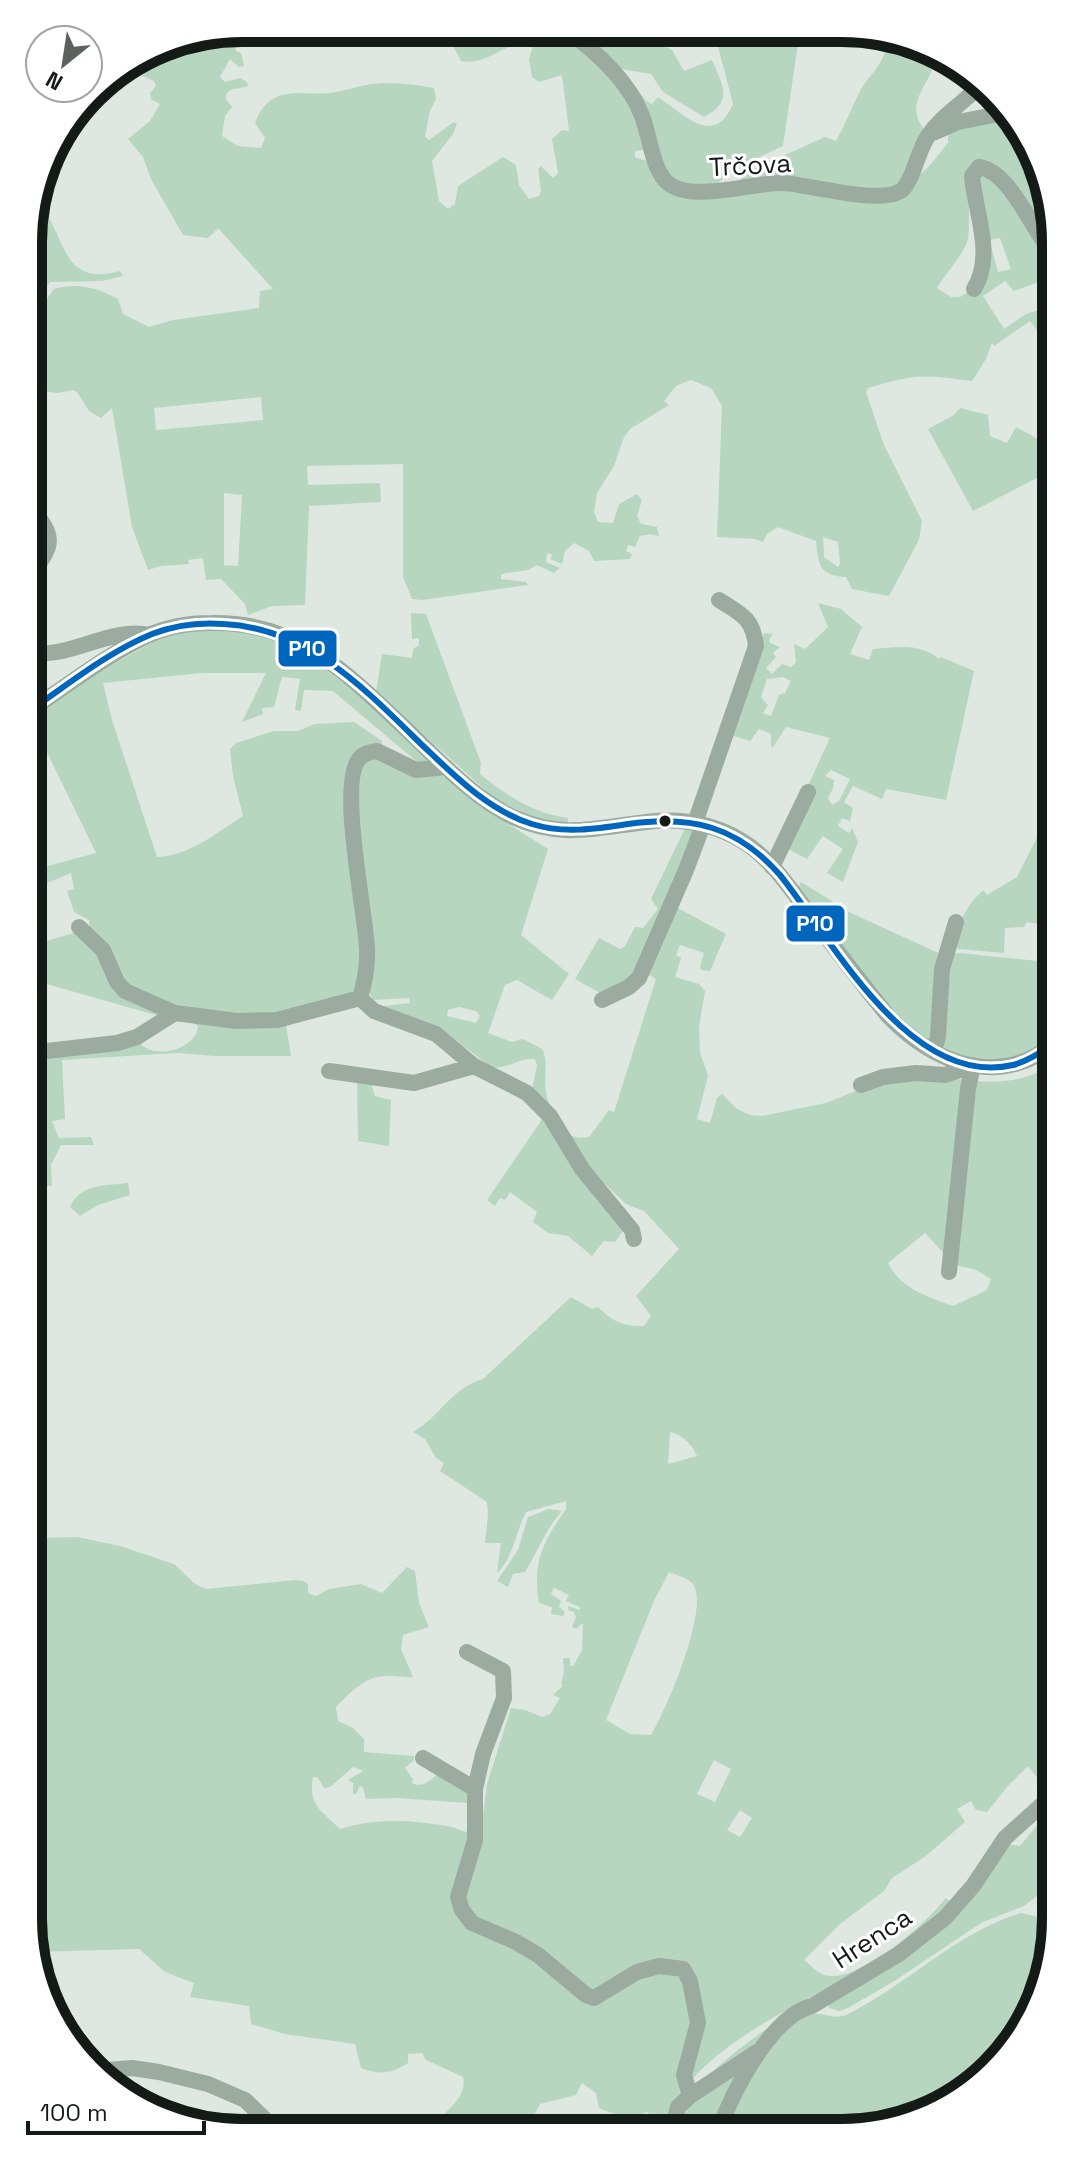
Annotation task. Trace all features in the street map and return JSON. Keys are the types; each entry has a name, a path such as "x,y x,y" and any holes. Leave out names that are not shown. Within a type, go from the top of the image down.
{"street":[{"name":"Trčova","path":"580,42 627,86 643,118 660,172 669,184 682,190 714,191 782,183 847,193 895,194 905,186 928,135 946,114 971,94"},
{"path":"928,135 958,122 996,115"},
{"path":"974,289 980,280 985,258 972,176 979,167 991,170 1004,182 1042,237"},
{"path":"42,523 50,547 42,558"},
{"path":"602,1000 629,987 639,978 686,870 756,646 754,628 744,616 719,600"},
{"path":"42,702 150,635 198,623 253,624 292,638 335,665 446,767 510,815 550,829 590,831 671,820 699,824 741,839 772,867 889,1017 905,1034 934,1052 956,1062 989,1067 1022,1063 1042,1052"},
{"path":"42,652 55,652 131,632 150,635"},
{"path":"360,998 366,979 367,950 351,810 355,766 359,758 377,751 416,770 446,767"},
{"path":"772,867 808,792"},
{"path":"934,1052 938,1036 942,969 956,922"},
{"path":"79,927 103,950 117,982 125,991 175,1013 236,1021 277,1020 360,998"},
{"path":"360,998 374,1011 436,1034 474,1066 527,1093 550,1116 582,1169 632,1230 634,1239"},
{"path":"42,1052 117,1043 137,1037 175,1013"},
{"path":"861,1085 883,1077 916,1073 945,1075 973,1065"},
{"path":"949,1272 973,1065"},
{"path":"329,1071 414,1083 474,1066"},
{"path":"467,1652 503,1671 504,1698 483,1754 475,1789 475,1840 458,1897 462,1910 472,1923 538,1955 586,1995 594,1998 637,1972 659,1966 683,1969 690,1981 698,2023 684,2075 690,2096"},
{"path":"423,1758 475,1789"},
{"name":"Hrenca","path":"725,2119 762,2049 784,2020 899,1954 945,1918 973,1886 1005,1838 1042,1805"},
{"path":"675,2119 678,2107 690,2096 762,2049"},
{"path":"111,2070 132,2068 208,2084 245,2100 265,2119"}],"green space":[{"path":"236,42 236,51 241,53 244,66 239,67 230,59 220,77 225,82 240,78 248,86 228,92 226,99 232,107 225,116 222,136 238,146 261,148 265,138 255,123 268,102 277,97 295,93 329,93 383,83 434,88 436,99 430,111 425,137 429,140 454,122 457,124 432,161 439,201 448,209 455,204 458,186 503,157 516,165 519,185 529,199 539,196 541,191 538,169 541,166 553,178 558,173 552,139 562,130 569,131 562,75 539,82 532,77 529,59 534,42 576,42 603,66 629,98 637,114 646,146 643,150 635,151 635,157 652,163 665,186 688,197 765,190 863,203 894,200 903,194 913,178 927,168 948,143 948,131 999,119 1021,154 1031,178 1041,230 997,168 983,163 972,164 968,179 969,226 966,245 937,288 951,297 960,297 971,290 979,296 987,260 976,178 982,170 993,174 1042,242 1042,281 1014,291 1005,281 983,296 1004,329 1026,314 1042,309 1042,336 1030,321 994,346 992,343 972,381 919,377 868,388 866,392 884,445 922,521 919,540 889,596 852,589 846,577 831,574 822,568 816,541 778,527 767,534 763,542 717,537 722,406 711,388 691,380 676,386 664,401 669,405 630,429 614,466 597,493 594,512 598,522 613,523 619,504 637,494 642,500 637,516 641,524 657,527 659,536 640,536 635,547 628,545 626,551 632,554 630,559 594,561 589,551 574,543 565,551 562,564 550,559 553,555 547,553 546,562 560,568 554,573 537,565 528,570 501,574 501,579 526,582 528,585 412,599 403,577 403,464 307,466 308,485 380,483 381,502 309,506 305,605 272,606 248,615 245,604 221,579 206,580 203,558 188,560 189,564 148,570 132,527 112,408 101,418 89,411 77,392 42,391 46,300 54,289 79,286 103,292 118,299 123,314 149,327 173,320 259,308 260,291 273,289 218,228 208,238 183,235 151,179 143,157 128,139 150,121 160,104 151,99 150,93 156,86 154,81 135,73 178,53","holes":["1000,238 1011,269 998,272 989,240","261,397 263,420 156,430 154,408","224,493 242,495 238,566 224,565","823,537 838,542 838,567 824,557"]},
{"path":"454,42 521,42 484,59 469,62 461,61"},
{"path":"586,42 640,42 644,45 656,42 672,50 684,71 712,60 722,85 723,99 704,117 663,92 651,74 615,68"},
{"path":"717,42 826,42 798,43 783,146 733,169 715,186 670,182 635,86 646,101 652,104 658,97 689,119 708,126 717,124 725,117 733,104"},
{"path":"886,48 934,65 917,105 920,123 927,133 905,176 890,191 741,181 741,175 825,137 836,141 859,93 881,61"},
{"path":"45,212 71,261 79,268 102,274 120,271 123,276 102,281 50,282 42,294"},
{"path":"960,408 988,415 990,436 1007,443 1016,427 1042,441 1042,475 973,511 928,429 954,415"},
{"path":"818,603 841,609 862,627 850,654 869,660 873,649 916,648 974,671 946,800 886,789 882,799 853,786 844,802 853,808 850,821 842,818 838,826 849,833 852,828 858,842 843,882 827,873 843,849 823,836 807,859 786,848 805,792 830,738 786,727 771,747 771,734 759,729 750,741 731,735 764,633 773,634 770,643 780,647 773,653 776,657 766,668 772,674 782,664 791,667 796,662 794,644 805,649 828,627","holes":["783,677 791,681 785,693 779,695 771,716 763,713 768,705 761,697 767,679","831,770 850,779 839,801 832,805 828,798 834,780 825,776"]},
{"path":"411,613 426,614 481,763 480,774 521,802 568,818 568,825 530,816 494,798 376,692 382,654 412,658 413,649 419,645 419,638 412,639"},
{"path":"213,628 241,630 277,639 303,651 341,678 430,760 419,763 333,691 304,690 301,711 295,710 300,679 282,677 274,707 262,708 263,714 242,722 266,673 202,673 103,683 157,857 191,848 243,816 230,749 236,743 274,731 298,731 315,724 354,722 382,741 356,761 365,962 353,993 287,1012 247,1017 171,1006 129,987 90,929 89,920 74,912 67,891 74,889 71,873 42,885 42,868 96,853 42,742 42,709 91,676 168,634"},
{"path":"370,754 449,778 486,810 548,849 521,935 569,974 552,1000 517,980 505,985 488,1033 512,1042 523,1039 542,1049 551,1108 532,1089 537,1065 535,1059 491,1067 445,1032 376,1007 410,1003 409,998 373,1000 367,988 357,807 362,763","holes":["459,1007 476,1011 480,1016 476,1023 447,1016 448,1010"]},
{"path":"685,828 696,831 631,983 602,994 575,979 599,938 620,949 625,946 635,927 643,928 658,909 651,899"},
{"path":"1042,828 1042,875 1037,896 1042,898 1042,925 1027,922 1024,927 1005,928 1004,953 959,949 955,946 961,922 971,903 983,890 987,895 1017,877"},
{"path":"801,882 851,913 943,955 930,1041 910,1026 875,990 798,888"},
{"path":"676,907 726,934 710,971 701,970 700,967 704,953 680,945 676,955 681,958 675,977 699,984 705,991 699,1027 700,1053 708,1075 697,1119 710,1123 717,1098 722,1094 737,1109 762,1116 826,1103 880,1081 964,1079 948,1258 925,1233 888,1263 908,1286 953,1306 987,1290 991,1279 956,1262 972,1081 1016,1079 1042,1070 1042,1784 1028,1766 987,1812 976,1810 971,1801 957,1809 965,1822 926,1856 892,1878 884,1891 840,1924 804,1960 822,1974 830,1976 860,1968 893,1948 946,1898 952,1904 894,1952 733,2043 706,2065 684,2089 670,2115 653,2117 647,2112 629,2117 611,2113 599,2108 596,2093 582,2083 576,2095 540,2104 532,2119 438,2119 459,2097 463,2077 426,2060 422,2053 408,2054 408,2063 391,2071 368,2070 361,2068 355,2044 285,2034 251,2024 249,2006 190,1997 194,1983 165,1972 139,1949 45,1952 42,1932 42,1538 77,1537 120,1546 174,1564 195,1584 206,1589 295,1580 304,1581 308,1585 308,1593 316,1596 329,1589 361,1584 382,1593 407,1567 415,1571 419,1603 429,1627 403,1635 401,1649 413,1677 378,1677 365,1682 336,1707 338,1721 353,1728 364,1739 364,1752 414,1756 405,1768 413,1779 412,1783 424,1784 440,1773 474,1785 468,1803 366,1799 360,1786 353,1794 353,1783 348,1780 363,1771 353,1767 330,1787 324,1788 318,1778 313,1777 313,1795 318,1807 340,1829 367,1823 405,1821 476,1834 482,1824 487,1784 511,1708 542,1717 550,1714 560,1698 553,1695 563,1686 563,1658 570,1658 570,1666 573,1666 582,1650 583,1623 576,1629 572,1627 576,1617 574,1612 568,1610 568,1606 580,1610 580,1607 566,1601 569,1595 554,1588 551,1594 561,1601 559,1607 565,1612 563,1616 551,1614 552,1607 539,1603 537,1589 541,1553 566,1509 566,1501 526,1512 511,1552 497,1573 501,1543 485,1543 487,1502 440,1471 444,1463 436,1458 425,1439 413,1432 462,1389 483,1379 571,1297 592,1309 598,1307 625,1324 644,1326 651,1316 636,1296 679,1249 644,1211 626,1204 605,1184 596,1184 569,1135 589,1137 609,1110 614,1112 656,979 647,974","holes":["670,1432 686,1441 697,1456 668,1464","669,1572 692,1583 697,1595 692,1635 675,1683 651,1735 630,1734 606,1720 654,1601","714,1760 731,1769 715,1802 697,1794","740,1810 752,1818 740,1837 727,1830"]},
{"path":"83,933 118,981 166,1011 159,1016 42,983 42,942"},
{"path":"954,954 1042,959 1042,1044 1028,1052 1002,1060 976,1059 944,1049 943,983"},
{"path":"285,1019 291,1056 176,1053 62,1060 65,1119 52,1121 59,1138 91,1137 94,1145 61,1145 51,1165 52,1186 43,1186 42,1166 47,1144 42,1118 42,1056 138,1040 152,1050 172,1050 182,1047 196,1034 198,1026 192,1022"},
{"path":"357,1077 370,1080 375,1096 391,1100 389,1146 358,1141"},
{"path":"545,1115 626,1227 615,1242 604,1241 592,1256 568,1236 548,1233 533,1222 537,1212 510,1192 505,1200 500,1198 495,1206 487,1200"},
{"path":"128,1183 130,1195 98,1205 80,1216 70,1207 87,1190"},
{"path":"549,1509 562,1511 525,1572 513,1574 508,1587 497,1581 518,1550 528,1517"},
{"path":"1042,1822 1042,1892 1024,1906 981,1923 848,2008 840,2011 829,2008 829,2003 909,1950 1006,1844 1020,1846"},
{"path":"1021,1913 1042,1918 1038,1958 1021,2007 1008,2030 964,2078 930,2098 881,2115 842,2119 729,2119 761,2059 785,2026 813,2014 838,2017 848,2014 954,1945"},
{"path":"766,2029 770,2033 723,2119 678,2119 686,2102 724,2061"}],"transit line":[{"name":"P10","path":"42,702 104,659 161,631 215,623 254,628 282,637 332,664 458,779 516,818 544,827 568,830 651,822 692,823 730,835 747,845 780,875 878,1004 908,1033 941,1055 976,1066 1013,1065 1042,1051"}]}
